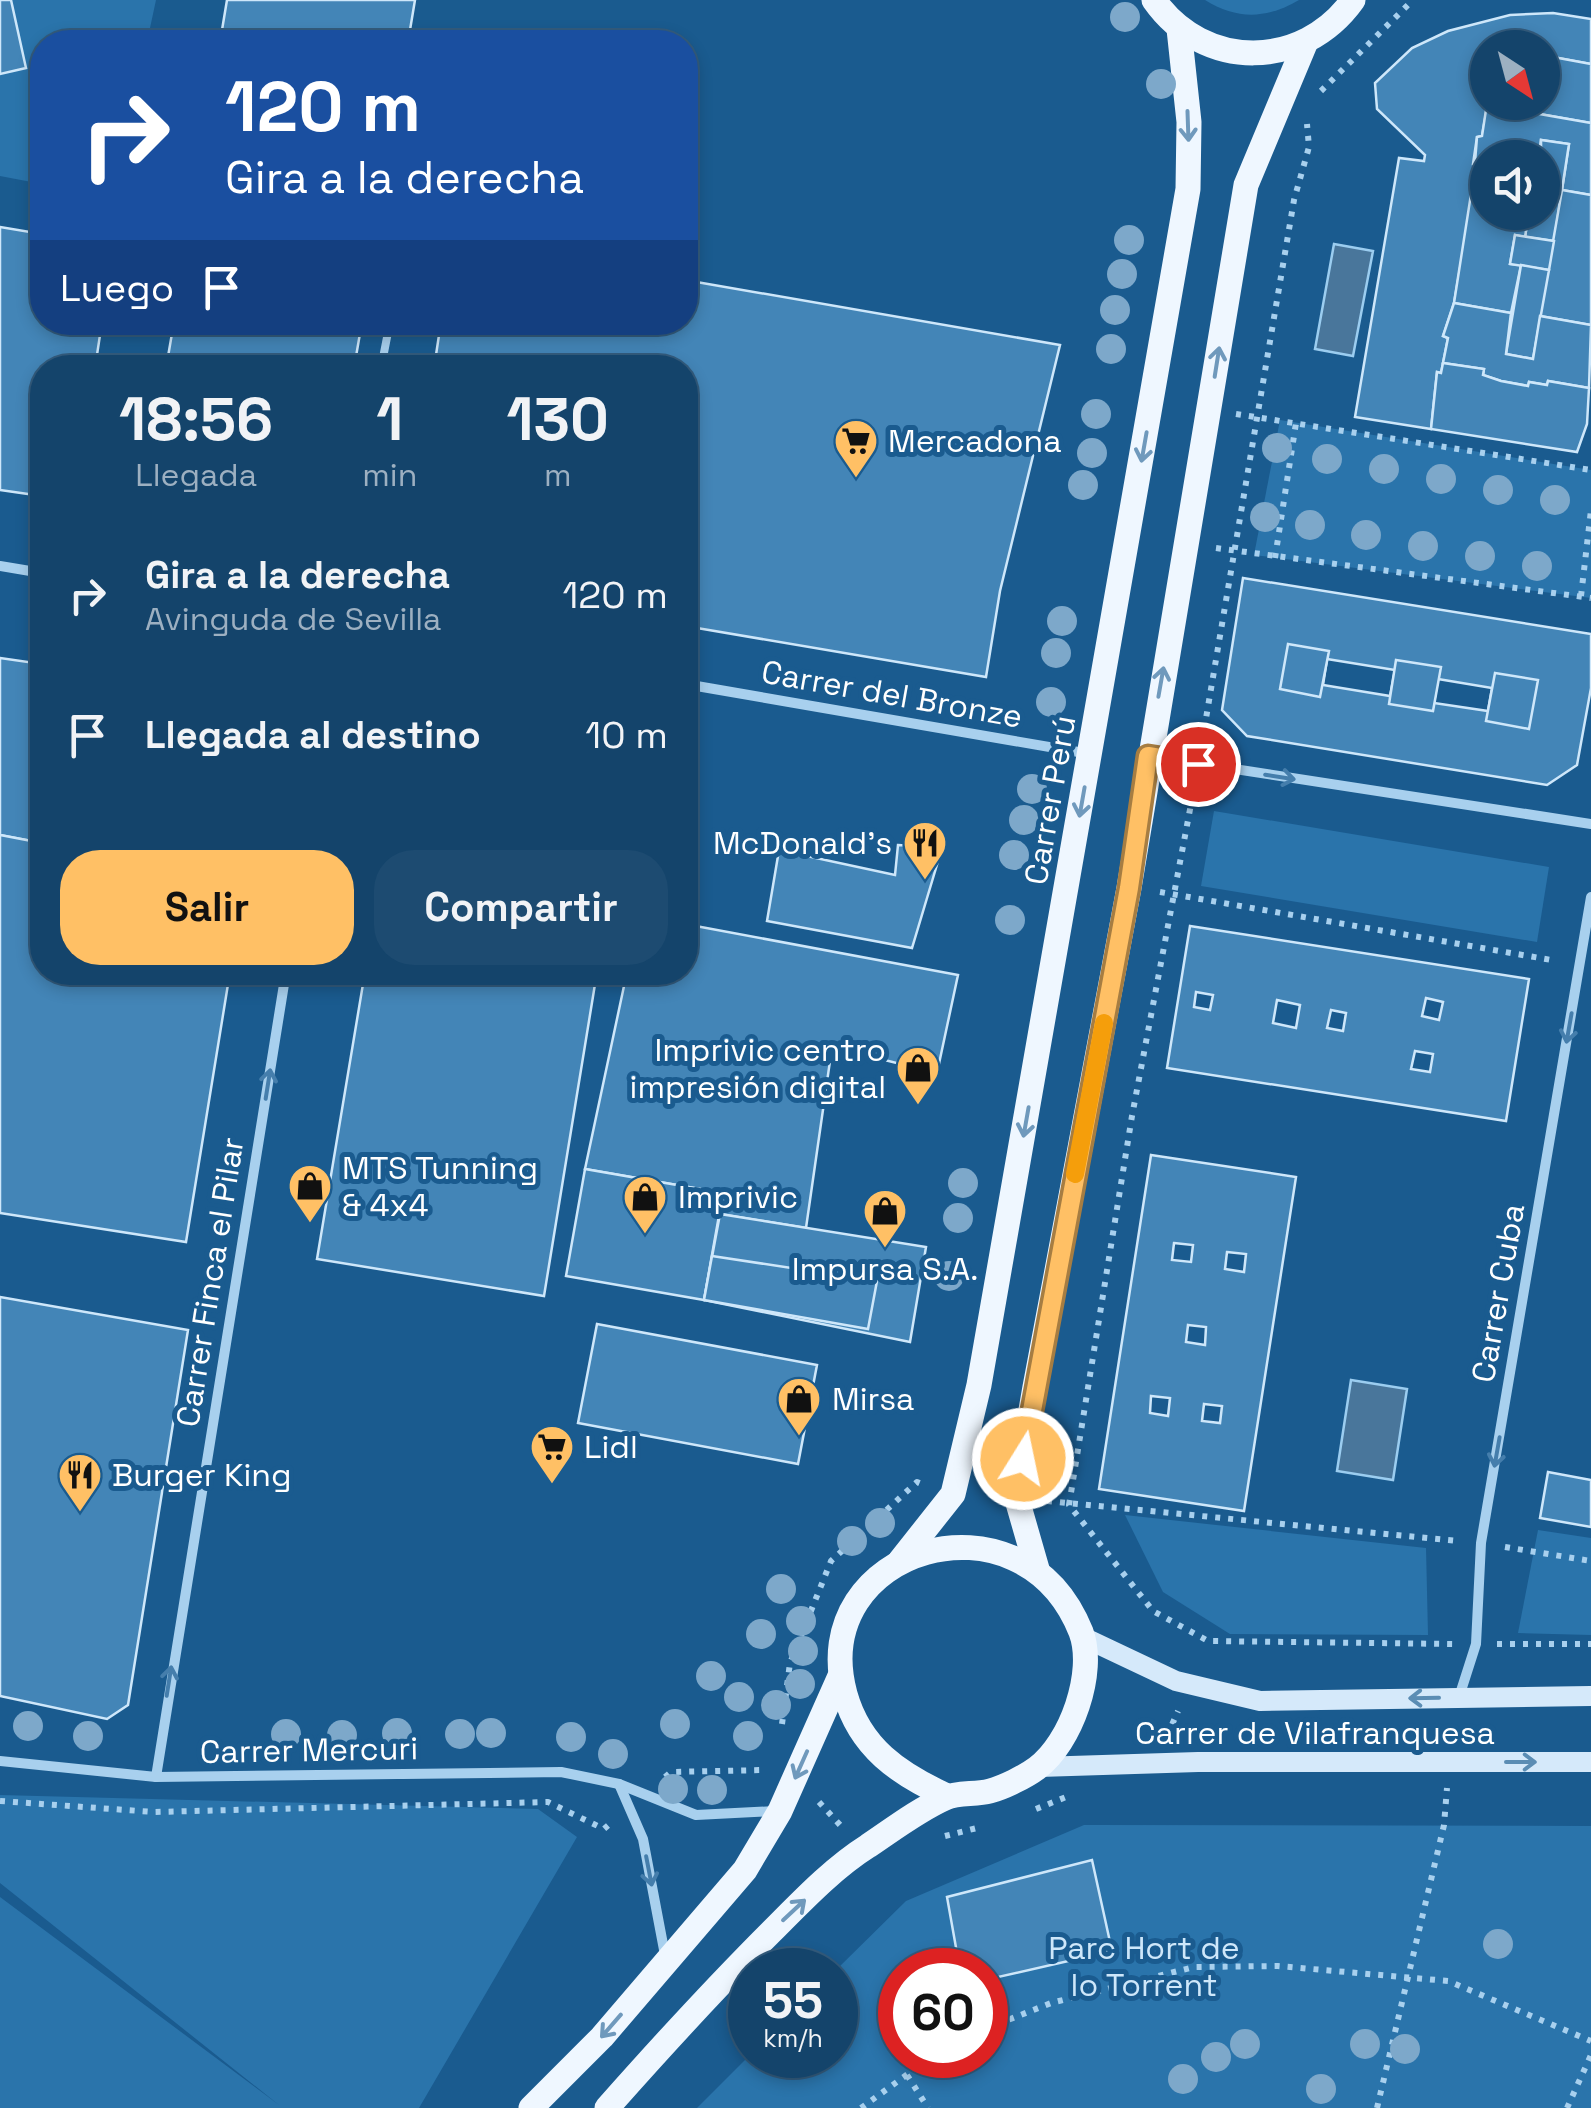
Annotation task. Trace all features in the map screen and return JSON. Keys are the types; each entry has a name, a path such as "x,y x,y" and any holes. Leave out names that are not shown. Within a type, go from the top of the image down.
{"main road":[{"path":"1154,0 1179,29 1216,49 1266,55 1305,44 1340,18 1353,0"},
{"name":"Carrer Perú","path":"900,1560 952,1494 980,1385 1188,189 1189,122 1179,29"},
{"path":"607,2108 702,2001 794,1910 863,1849 947,1796 991,1791 1038,1768 1082,1704 1083,1637 1066,1601 1037,1568 1016,1496 1129,888 1246,185 1305,44"},
{"path":"947,1796 902,1776 873,1748 852,1716 840,1676 841,1631 861,1596 900,1560 958,1545 993,1549 1037,1568"},
{"name":"Carrer de Vilafranquesa","path":"1083,1637 1176,1681 1260,1702 1591,1696"},
{"path":"531,2108 602,2037 745,1870 780,1811 840,1676"},
{"name":"Carrer de Vilafranquesa","path":"1038,1768 1156,1762 1591,1762"}],"street":[{"path":"0,566 30,571"},
{"name":"Carrer del Bronze","path":"698,686 1091,754"},
{"path":"1148,756 1591,824"},
{"name":"Carrer Cuba","path":"1459,1698 1476,1644 1481,1543 1591,897"},
{"name":"Carrer Finca el Pilar","path":"156,1777 284,985"},
{"name":"Carrer Mercuri","path":"0,1761 156,1777 560,1772 619,1784 696,1815 780,1811"},
{"path":"619,1784 644,1839 666,1962"}],"path":[{"path":"1312,102 1413,0"},
{"path":"1306,114 1309,147 1294,200 1198,764 1132,1116 1068,1505 1154,1611 1208,1641 1591,1644"},
{"path":"1210,410 1591,470"},
{"path":"1274,558 1296,423"},
{"path":"1581,596 1591,510"},
{"path":"1186,542 1274,558 1591,598"},
{"path":"1129,888 1580,965"},
{"path":"1068,1505 1481,1543 1591,1560"},
{"path":"1377,2108 1444,1825 1449,1762"},
{"path":"1008,2020 1050,2003 1194,1967 1278,1966 1448,1982 1591,2042"},
{"path":"1567,2108 1591,2055"},
{"path":"861,2108 903,2078"},
{"path":"909,2078 928,2108"}],"green space":[{"path":"0,0 156,0 150,30 30,30 30,182 0,176"},
{"path":"1205,0 1299,0 1275,11 1252,15 1229,11"},
{"path":"1280,420 1591,470 1591,598 1254,555"},
{"path":"1214,811 1549,867 1537,942 1201,886"},
{"path":"1125,1515 1426,1548 1428,1635 1230,1634 1163,1592"},
{"path":"1538,1530 1591,1538 1591,1635 1518,1633"},
{"path":"0,1795 538,1809 577,1837 419,2108 0,2108 0,1897 279,2105 0,1883"},
{"name":"Parc Hort de lo Torrent","path":"1084,1825 1591,1826 1591,2108 697,2108 728,2077 858,2078 858,1948 906,1901"}],"shaded area":[{"path":"1334,244 1373,251 1353,356 1315,349"},
{"path":"1351,1380 1407,1389 1393,1480 1337,1471"}],"building":[{"path":"0,0 11,0 26,68 0,74"},
{"path":"227,0 415,0 410,30 222,30"},
{"path":"1553,13 1591,19 1591,64 1560,58 1560,30 1470,30 1470,120 1485,120 1482,136 1470,140 1470,210 1454,303 1443,336 1448,338 1441,373 1437,372 1431,429 1355,417 1399,158 1424,161 1425,155 1377,109 1375,83 1412,48 1448,31 1510,15"},
{"path":"1560,58 1591,64 1591,123 1560,118"},
{"path":"1560,118 1591,123 1591,195 1562,190 1569,144 1560,140 1477,140 1482,136 1484,120"},
{"path":"1560,143 1569,144 1560,202"},
{"path":"1562,190 1591,195 1591,325 1540,316 1555,230 1560,230"},
{"path":"1470,201 1470,230 1526,230 1525,237 1515,235 1510,264 1521,265 1511,313 1454,303"},
{"path":"0,227 30,232 30,335 100,335 97,355 30,355 30,494 0,490"},
{"path":"1526,230 1556,230 1554,241 1525,237"},
{"path":"1515,235 1554,241 1549,270 1510,264"},
{"path":"1521,265 1549,270 1533,359 1506,354"},
{"name":"Mercadona","path":"698,282 1060,345 1000,591 986,677 698,628 698,355 436,355 439,335 698,335"},
{"path":"1454,303 1511,313 1506,354 1533,359 1540,316 1591,325 1589,388 1548,381 1547,385 1529,382 1528,386 1483,375 1484,369 1443,363 1448,338 1443,336"},
{"path":"172,335 360,335 356,355 168,355"},
{"path":"1443,363 1484,369 1483,375 1528,386 1529,382 1547,385 1548,381 1589,388 1587,424 1577,452 1431,429 1437,372 1441,373"},
{"path":"1243,578 1591,634 1591,688 1577,765 1547,785 1247,736 1222,710","holes":["1327,659 1395,670 1390,696 1323,685","1438,679 1492,688 1488,711 1434,703"]},
{"path":"1288,644 1329,651 1320,697 1280,689"},
{"path":"0,658 30,662 30,841 0,835"},
{"path":"1396,660 1441,667 1433,711 1389,704"},
{"path":"1495,673 1538,680 1529,729 1486,721"},
{"path":"0,835 30,841 30,985 228,985 186,1242 0,1213"},
{"path":"898,845 942,848 912,948 767,921 779,850 895,875"},
{"path":"698,926 958,975 937,1073 832,1047 806,1228 720,1214 723,1193 585,1169 624,985 698,985"},
{"path":"1190,926 1529,979 1506,1121 1167,1068","holes":["1196,992 1213,995 1210,1010 1194,1007","1426,998 1443,1002 1439,1020 1422,1016","1277,1000 1300,1005 1296,1028 1273,1023","1331,1010 1346,1013 1343,1031 1327,1028","1415,1051 1433,1054 1430,1072 1411,1069"]},
{"path":"363,985 595,985 544,1296 317,1259"},
{"path":"1151,1155 1296,1177 1244,1511 1099,1489","holes":["1174,1243 1193,1245 1191,1262 1172,1260","1227,1252 1246,1254 1244,1272 1225,1269","1188,1325 1206,1327 1205,1345 1186,1342","1151,1396 1170,1398 1168,1416 1150,1413","1204,1404 1222,1406 1220,1423 1202,1421"]},
{"name":"Imprivic","path":"585,1169 723,1193 704,1300 566,1276"},
{"path":"720,1214 926,1247 910,1342 704,1300"},
{"path":"712,1256 877,1281 868,1329 704,1300"},
{"name":"Burger King","path":"0,1297 188,1330 128,1705 107,1719 0,1696"},
{"path":"597,1324 817,1365 798,1464 578,1423"},
{"path":"1548,1472 1591,1480 1591,1527 1540,1518"},
{"path":"1092,1860 1112,1951 1008,1975 1008,1948 956,1948 947,1897"}],"slow traffic":[{"path":"1075,1174 1104,1023"}],"place":[{"name":"Mercadona","path":"856,479"},
{"name":"McDonald's","path":"925,881"},
{"name":"Imprivic centro impresión digital","path":"918,1106"},
{"name":"MTS Tunning & 4x4","path":"310,1224"},
{"name":"Imprivic","path":"645,1235"},
{"name":"Impursa S.A.","path":"885,1249"},
{"name":"Mirsa","path":"799,1437"},
{"name":"Lidl","path":"552,1485"},
{"name":"Burger King","path":"80,1513"}],"route":[{"path":"1023,1459 1129,888 1148,756 1198,764"}]}
